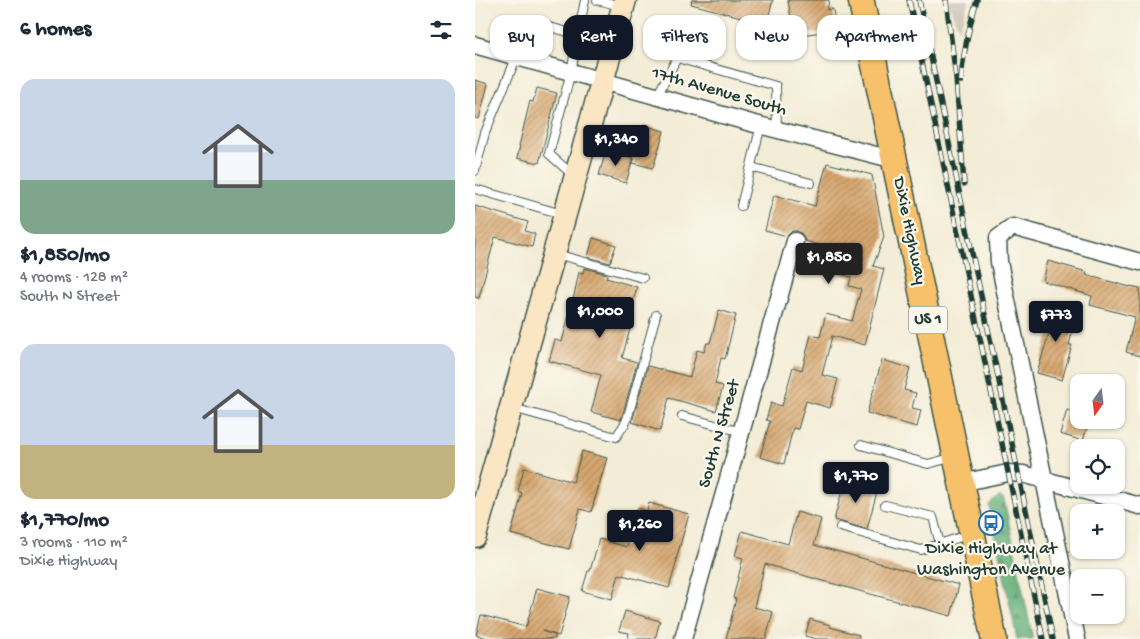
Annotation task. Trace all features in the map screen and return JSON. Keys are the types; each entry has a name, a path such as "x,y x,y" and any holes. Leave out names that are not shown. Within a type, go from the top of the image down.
{"main road":[{"name":"Dixie Highway","path":"861,0 994,639"},
{"path":"475,536 624,4"}],"street":[{"name":"17th Avenue South","path":"475,45 490,49"},
{"name":"17th Avenue South","path":"530,60 777,130 895,160"},
{"path":"1077,639 999,262 998,238 1013,227 1140,262"},
{"name":"South N Street","path":"683,639 795,241"},
{"path":"961,483 1008,473 1023,474 1140,506"}],"lane":[{"path":"582,15 585,0"},
{"path":"597,0 624,4"},
{"path":"657,96 677,58 776,86 777,130"},
{"path":"475,171 485,133 515,60"},
{"path":"574,60 549,154 576,177"},
{"path":"741,206 761,125"},
{"path":"751,167 811,183"},
{"path":"475,189 565,215"},
{"path":"555,253 643,278"},
{"path":"511,407 616,437 626,422 629,413 655,315"},
{"path":"682,416 742,432"},
{"path":"861,446 928,464 956,456"},
{"path":"885,505 933,517 940,544"},
{"path":"840,527 921,550 972,533"}],"shaded area":[{"path":"949,0 969,0 959,30 949,5"}],"green space":[{"path":"1000,495 1004,499 1033,639 1017,639 989,505"}],"building":[{"path":"692,0 773,0 769,15 736,16 691,4"},
{"path":"788,0 829,0 827,10 833,9 834,15 817,15 817,33 807,34 807,15 790,15"},
{"path":"475,80 488,84 479,119 475,118"},
{"path":"537,88 557,93 539,163 517,158 530,101 533,102"},
{"path":"644,125 664,131 653,168 633,163"},
{"path":"606,151 633,158 626,183 599,175"},
{"path":"827,163 872,175 884,237 873,266 884,269 865,345 832,336 822,375 838,379 830,408 806,401 798,429 793,428 784,464 760,457 770,421 766,420 771,403 782,406 793,367 802,370 811,335 820,337 826,314 852,321 861,289 849,286 851,277 820,268 826,247 805,241 802,234 797,231 792,231 787,236 765,230 774,195 815,206"},
{"path":"475,206 528,222 525,231 535,234 532,247 495,237 479,298 475,297"},
{"path":"593,238 616,245 610,263 588,257"},
{"path":"1048,261 1087,272 1086,275 1140,288 1140,356 1126,352 1135,317 1090,305 1092,296 1043,281"},
{"path":"584,268 607,274 606,278 637,287 627,324 631,325 622,358 637,363 621,420 591,412 601,375 549,361 555,340 562,342 579,272 583,273"},
{"path":"1041,308 1076,318 1069,345 1072,345 1062,380 1037,373 1050,330 1036,326"},
{"path":"719,310 736,315 725,359 721,358 715,384 723,386 716,411 669,398 660,431 632,422 648,366 690,377 697,350 704,352 707,343 710,343"},
{"path":"882,360 910,368 904,390 916,393 912,408 921,410 917,427 867,413"},
{"path":"1067,410 1070,411 1070,429 1086,429 1084,439 1060,434"},
{"path":"582,451 607,458 591,512 580,509 569,549 511,534 522,493 518,491 524,468 573,482"},
{"path":"845,480 878,488 867,529 834,520"},
{"path":"649,503 689,514 669,588 619,574 612,599 582,591 599,539 627,547 637,508 647,511"},
{"path":"797,512 821,519 814,545 959,585 951,616 765,564 754,607 773,612 766,639 726,639 736,599 733,598 743,558 735,556 742,531 788,544"},
{"path":"537,588 570,597 559,636 542,631 555,635 555,639 491,639 476,635 481,615 526,627"},
{"path":"625,611 660,621 655,639 628,639 629,633 619,631"},
{"path":"810,619 859,635 859,639 817,639 805,636"}],"railway":[{"path":"909,0 1043,639"},
{"path":"919,0 1053,639"},
{"path":"946,0 956,78 964,184"},
{"path":"961,81 963,60 977,0"}],"place":[{"name":"Dixie Highway at Washington Avenue","path":"991,523"}]}
